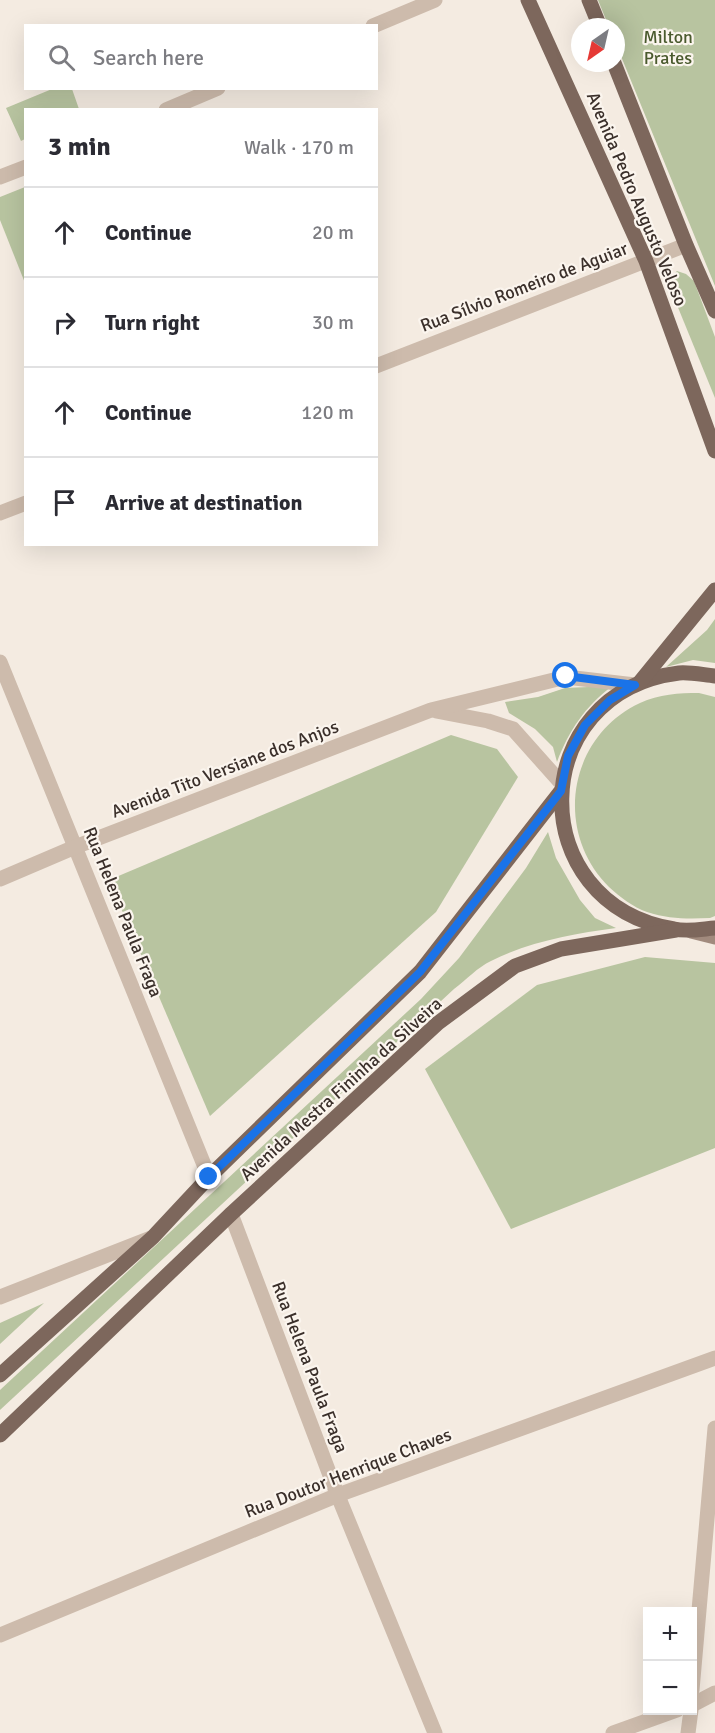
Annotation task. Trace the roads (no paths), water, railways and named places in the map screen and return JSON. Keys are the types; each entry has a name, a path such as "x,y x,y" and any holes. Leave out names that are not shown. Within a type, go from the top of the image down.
{"main road":[{"name":"Avenida Pedro Augusto Veloso","path":"528,0 646,261 715,451"},
{"path":"589,0 596,18"},
{"name":"Avenida Pedro Augusto Veloso","path":"618,72 686,245 715,311"},
{"path":"638,684 715,590"},
{"path":"715,676 680,673 638,684 610,700 585,725 568,756 561,788 564,831 571,849 579,867 604,898 637,920 680,930 715,928"},
{"name":"Avenida Mestra Fininha da Silveira","path":"0,1375 153,1237 209,1177 420,972 561,788"},
{"name":"Avenida Mestra Fininha da Silveira","path":"0,1435 231,1214 438,1023 515,966 561,949 680,930"}],"street":[{"path":"378,24 435,0"},
{"path":"171,108 213,90"},
{"path":"0,177 24,168"},
{"name":"Rua Sílvio Romeiro de Aguiar","path":"378,365 686,245"},
{"path":"0,513 24,504"},
{"name":"Rua Helena Paula Fraga","path":"0,662 209,1177"},
{"name":"Avenida Tito Versiane dos Anjos","path":"0,879 75,847 430,710 566,676 638,684"},
{"path":"430,710 488,721 513,729 561,788"},
{"path":"680,930 715,937"},
{"name":"Rua Helena Paula Fraga","path":"231,1214 338,1495 435,1733"},
{"path":"0,1297 153,1237"},
{"name":"Rua Doutor Henrique Chaves","path":"0,1635 338,1495 715,1358"},
{"path":"695,1661 715,1428"},
{"path":"697,1703 715,1693"},
{"path":"613,1733 663,1715"},
{"path":"688,1733 690,1715"}],"park label":[{"name":"Milton Prates","path":"668,47"}]}
